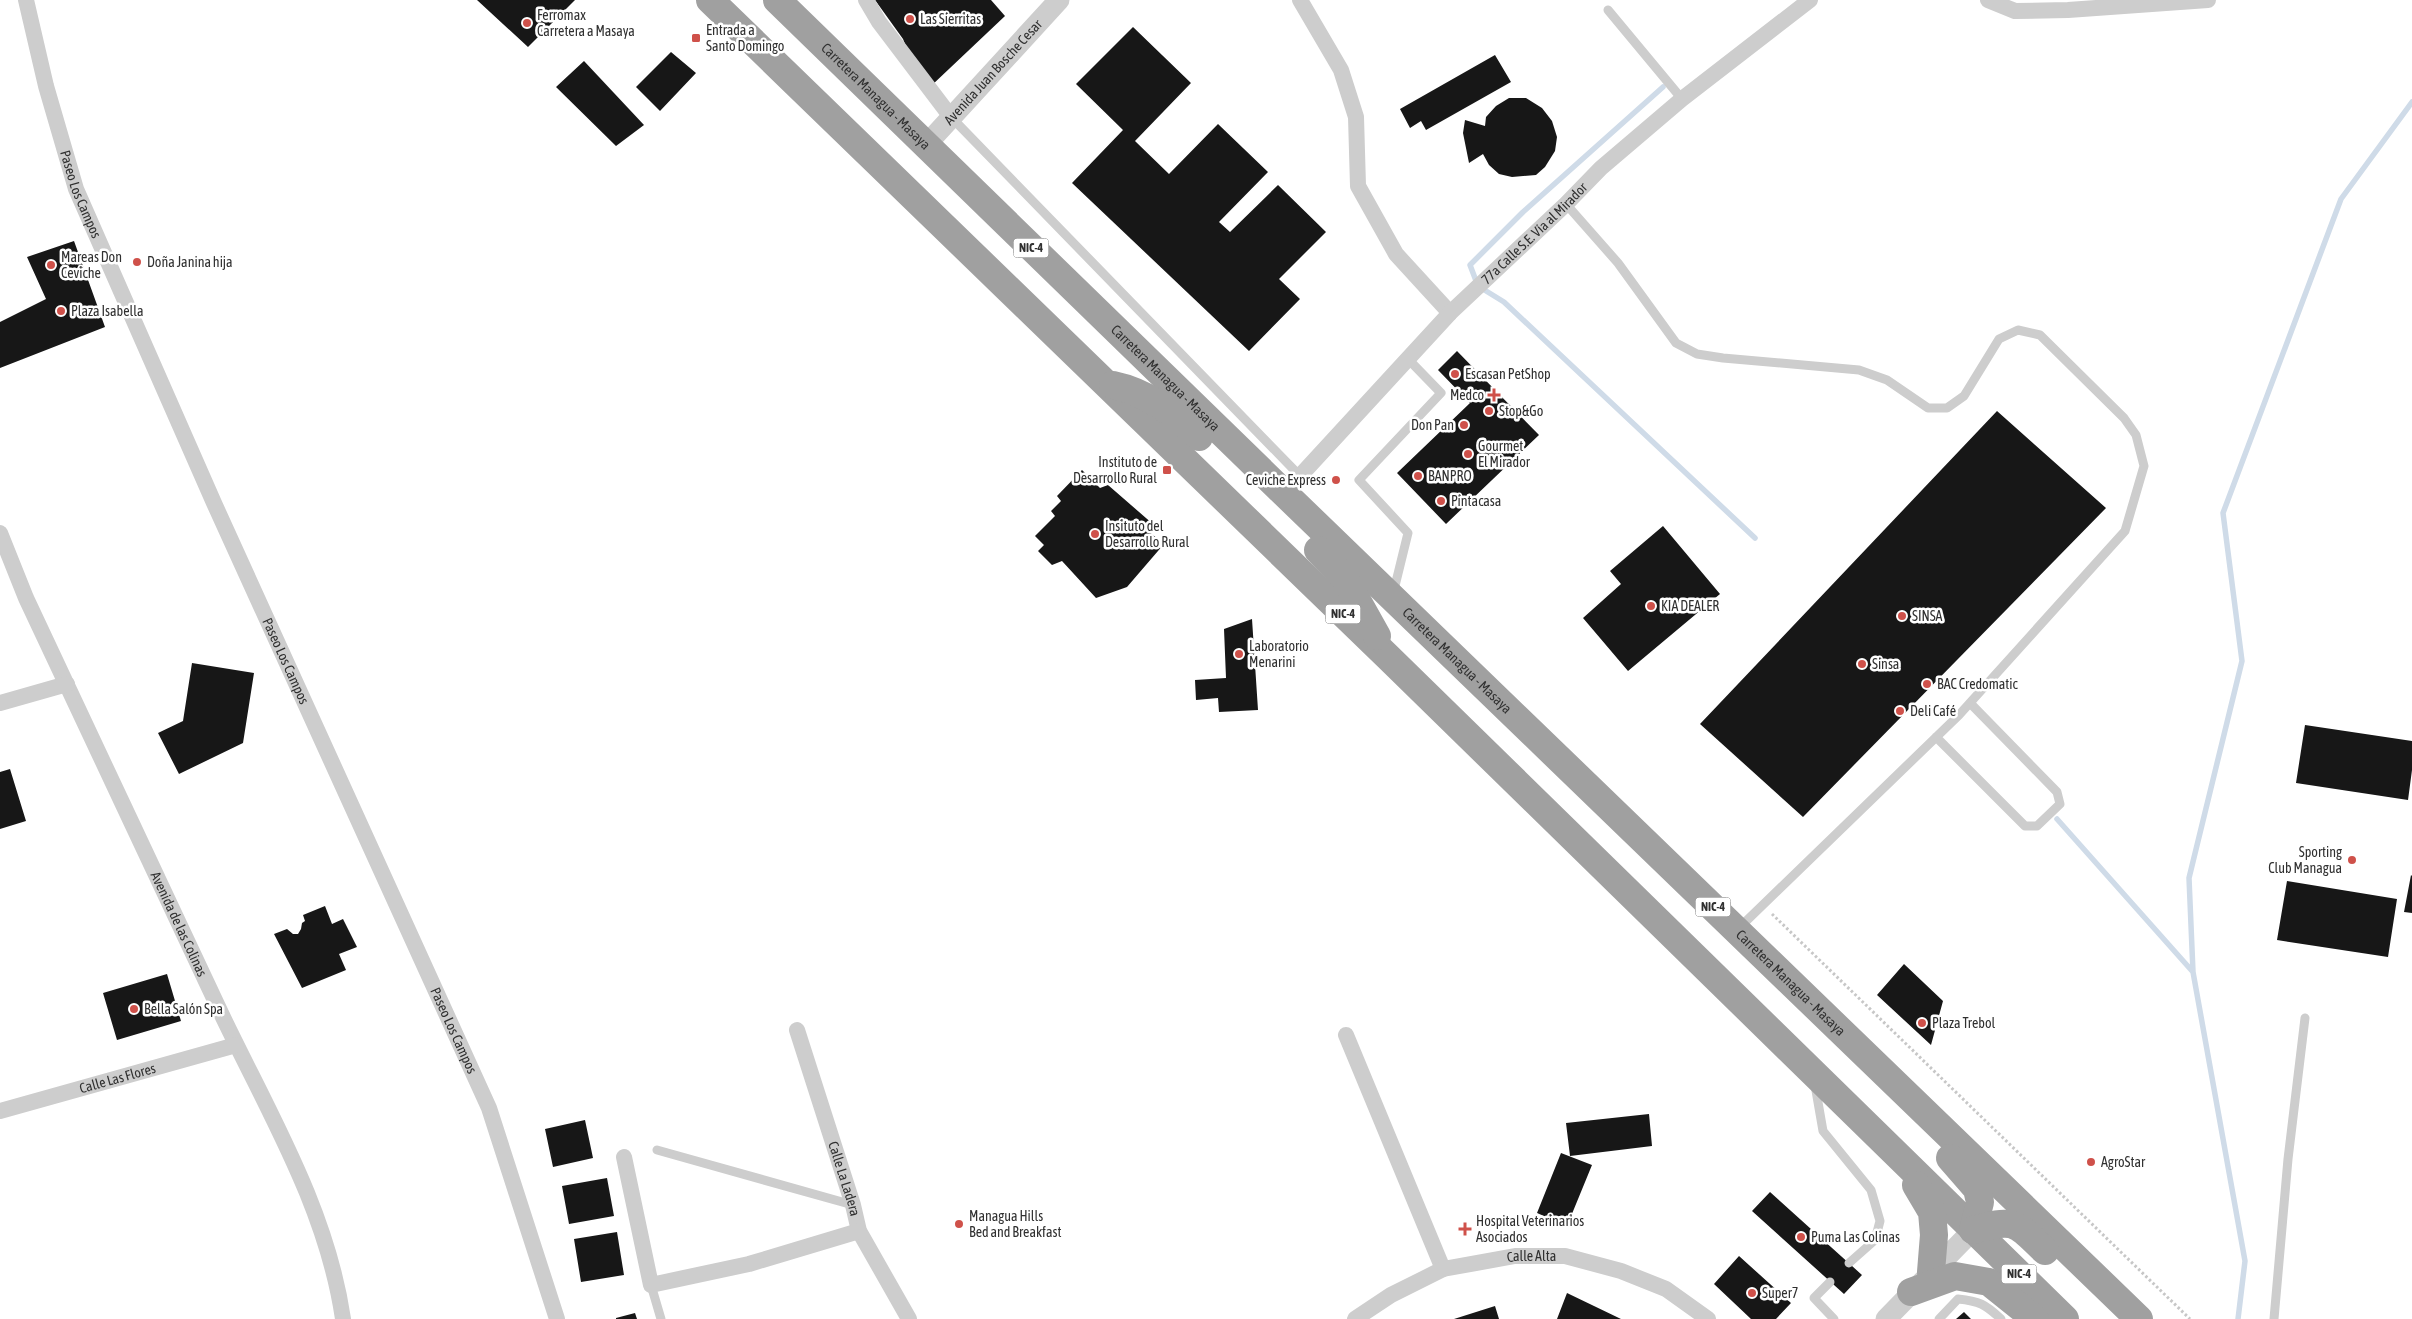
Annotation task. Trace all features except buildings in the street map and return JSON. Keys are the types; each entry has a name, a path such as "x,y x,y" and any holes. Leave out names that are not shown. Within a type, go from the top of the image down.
{"highway":[{"name":"NIC-4","path":"710,0 1388,657 1906,1166 2065,1319"},
{"name":"Carretera Managua - Masaya","path":"777,0 926,145 1293,486 1393,596 2139,1319"},
{"path":"1104,382 1129,388 1174,412 1253,484 1293,486 1288,517 1344,577 1388,657"},
{"path":"1860,1049 1889,1098 1935,1142 1977,1189 1980,1202 1973,1230 2001,1222 2023,1230 2114,1319"},
{"path":"1906,1166 1932,1212 1934,1235 1931,1272"},
{"path":"1911,1292 1955,1276 1989,1282 2035,1319"}],"street":[{"name":"Paseo Los Campos","path":"26,0 46,86 76,189 214,503 489,1108 557,1319"},
{"path":"866,0 879,22 951,117"},
{"name":"Avenida Juan Bosche Cesar","path":"926,145 1060,0"},
{"path":"1300,0 1341,70 1356,117 1358,186 1396,254 1450,312"},
{"name":"77a Calle S.E. Vía al Mirador","path":"1293,486 1450,312 1566,204 1601,168 1682,99 1810,0"},
{"path":"1988,0 2015,11 2068,10 2208,0"},
{"name":"Avenida de las Colinas","path":"0,533 26,598 66,684 236,1045 296,1164 338,1286 343,1319"},
{"path":"0,703 66,684"},
{"name":"Calle La Ladera","path":"797,1030 853,1205 859,1231 909,1319"},
{"path":"1346,1035 1443,1270"},
{"name":"Calle Las Flores","path":"0,1112 236,1045"},
{"path":"624,1157 651,1285 749,1264 859,1231"},
{"path":"1886,1319 1973,1230"},
{"name":"Calle Alta","path":"1355,1319 1391,1295 1443,1270 1515,1256 1565,1256 1621,1270 1666,1289 1708,1319"}],"lane":[{"path":"1608,10 1682,99"},
{"path":"951,117 1293,486"},
{"path":"1566,204 1618,263 1676,343 1697,354 1859,370 1887,380 1928,408 1947,408 1964,396 1999,339 2018,330 2040,335 2124,418 2136,435 2144,466 2125,531 1970,703 1737,930"},
{"path":"1393,596 1408,533 1359,480 1441,393 1408,359"},
{"path":"1936,737 2025,826 2037,826 2060,804 2057,792 1970,703"},
{"path":"2274,1319 2288,1158 2305,1018"},
{"path":"1813,1074 1823,1132 1872,1190 1880,1222 1875,1240 1849,1263"},
{"path":"657,1150 853,1205"},
{"path":"1830,1282 1814,1298 1834,1319"},
{"path":"651,1285 661,1319"},
{"path":"1939,1319 1958,1300 1972,1300 1986,1305 2001,1319"}],"path":[{"path":"1763,905 2190,1319"}],"waterway":[{"path":"1663,87 1523,212 1470,265 1478,286 1504,302 1755,538"},
{"path":"2193,972 2189,878 2242,661 2223,513 2341,199 2412,102"},
{"path":"2057,819 2193,972 2245,1261 2238,1319"}],"place":[{"name":"Las Sierritas","path":"910,19"},
{"name":"Ferromax Carretera a Masaya","path":"527,23"},
{"name":"Entrada a Santo Domingo","path":"696,38"},
{"name":"Doña Janina hija","path":"137,262"},
{"name":"Mareas Don Ceviche","path":"51,265"},
{"name":"Plaza Isabella","path":"61,311"},
{"name":"Escasan PetShop","path":"1455,374"},
{"name":"Medco","path":"1494,395"},
{"name":"Stop&Go","path":"1489,411"},
{"name":"Don Pan","path":"1464,425"},
{"name":"Gourmet El Mirador","path":"1468,454"},
{"name":"Instituto de Desarrollo Rural","path":"1167,470"},
{"name":"BANPRO","path":"1418,476"},
{"name":"Ceviche Express","path":"1336,480"},
{"name":"Pintacasa","path":"1441,501"},
{"name":"Insituto del Desarrollo Rural","path":"1095,534"},
{"name":"KIA DEALER","path":"1651,606"},
{"name":"SINSA","path":"1902,616"},
{"name":"Laboratorio Menarini","path":"1239,654"},
{"name":"Sinsa","path":"1862,664"},
{"name":"BAC Credomatic","path":"1927,684"},
{"name":"Deli Café","path":"1900,711"},
{"name":"Sporting Club Managua","path":"2352,860"},
{"name":"Bella Salón Spa","path":"134,1009"},
{"name":"Plaza Trebol","path":"1922,1023"},
{"name":"AgroStar","path":"2091,1162"},
{"name":"Managua Hills Bed and Breakfast","path":"959,1224"},
{"name":"Hospital Veterinarios Asociados","path":"1465,1229"},
{"name":"Puma Las Colinas","path":"1801,1237"},
{"name":"Super7","path":"1752,1293"}]}
